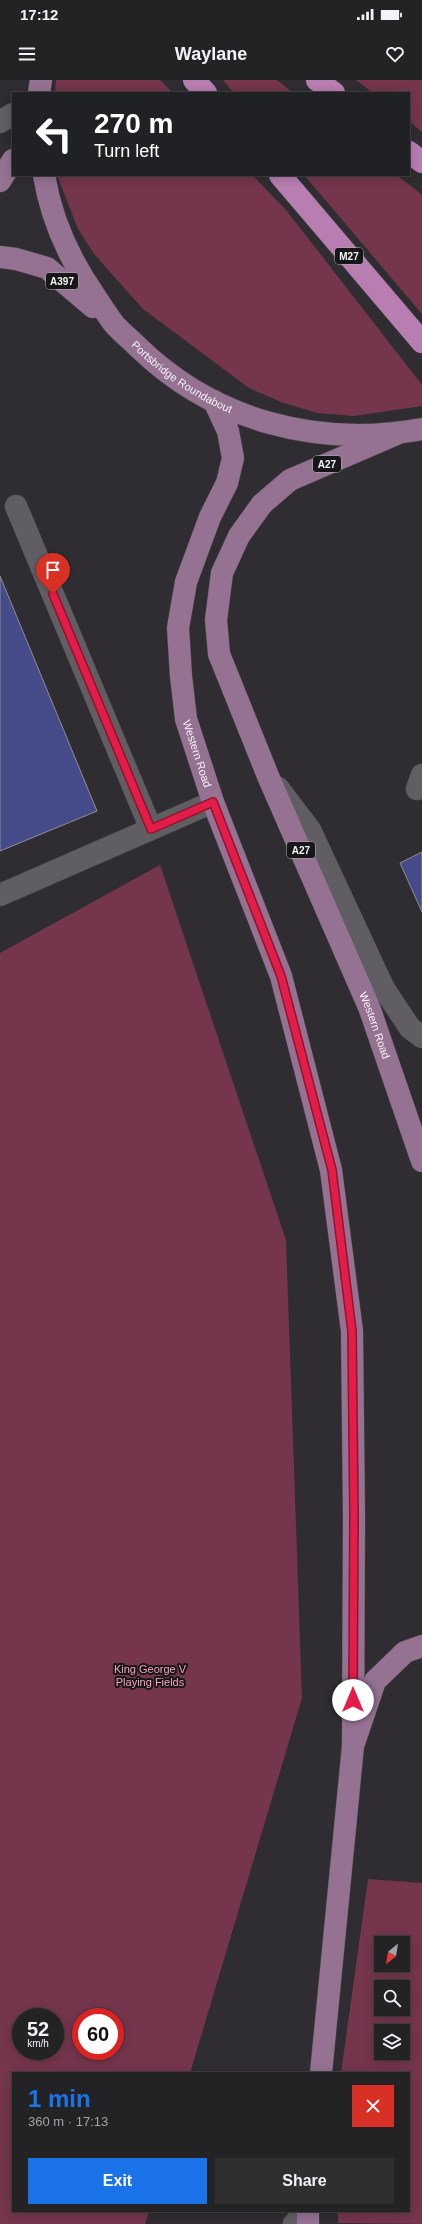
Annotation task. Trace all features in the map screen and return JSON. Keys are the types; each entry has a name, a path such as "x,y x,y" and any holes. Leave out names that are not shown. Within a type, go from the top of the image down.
{"highway":[{"path":"194,80 205,92"},
{"path":"317,80 333,92"},
{"path":"410,153 422,162"},
{"name":"M27","path":"281,176 420,339"}],"main road":[{"path":"39,92 41,80"},
{"path":"0,181 12,162"},
{"name":"Portsbridge Roundabout","path":"44,176 58,229 78,272 114,324 159,368 197,393 238,413 299,431 345,436 399,433 422,429"},
{"name":"A397","path":"0,257 16,259 47,268 114,324"},
{"name":"Western Road","path":"214,402 228,431 232,458 227,482 210,517 186,582 178,628 181,676 186,719 213,802 281,976 332,1170 352,1331 354,1516 352,1746"},
{"name":"Western Road","path":"399,433 290,480 262,504 239,536 222,573 216,620 218,654 268,776 369,1007 422,1161"},
{"path":"321,2072 352,1746 375,1681 405,1652 422,1646"},
{"path":"308,2212 308,2224"}],"street":[{"path":"0,122 12,115"},
{"path":"16,506 151,829"},
{"path":"268,776 310,830 384,989 410,1028 422,1037"},
{"path":"0,895 213,802"},
{"path":"294,2224 307,2212"}],"green space":[{"path":"56,80 160,80 172,92 55,92"},
{"path":"223,80 277,80 292,92 233,92"},
{"path":"356,80 422,80 422,132 410,122 410,92 372,92"},
{"path":"57,176 253,176 287,211 422,385 422,406 354,416 317,413 281,402 249,388 143,309 94,254 78,229"},
{"path":"305,176 398,176 422,195 422,314"},
{"name":"King George V Playing Fields","path":"160,865 286,1240 302,1698 190,2072 12,2072 12,2212 149,2212 145,2224 0,2224 0,953"},
{"path":"368,1879 422,1883 422,2224 338,2223 338,2212 410,2212 410,2072 341,2072"}],"building":[{"path":"0,576 97,811 0,851"},
{"path":"422,852 422,912 400,863"}],"route":[{"path":"53,594 151,829 213,802 281,976 332,1170 352,1331 354,1516 353,1700"}]}
